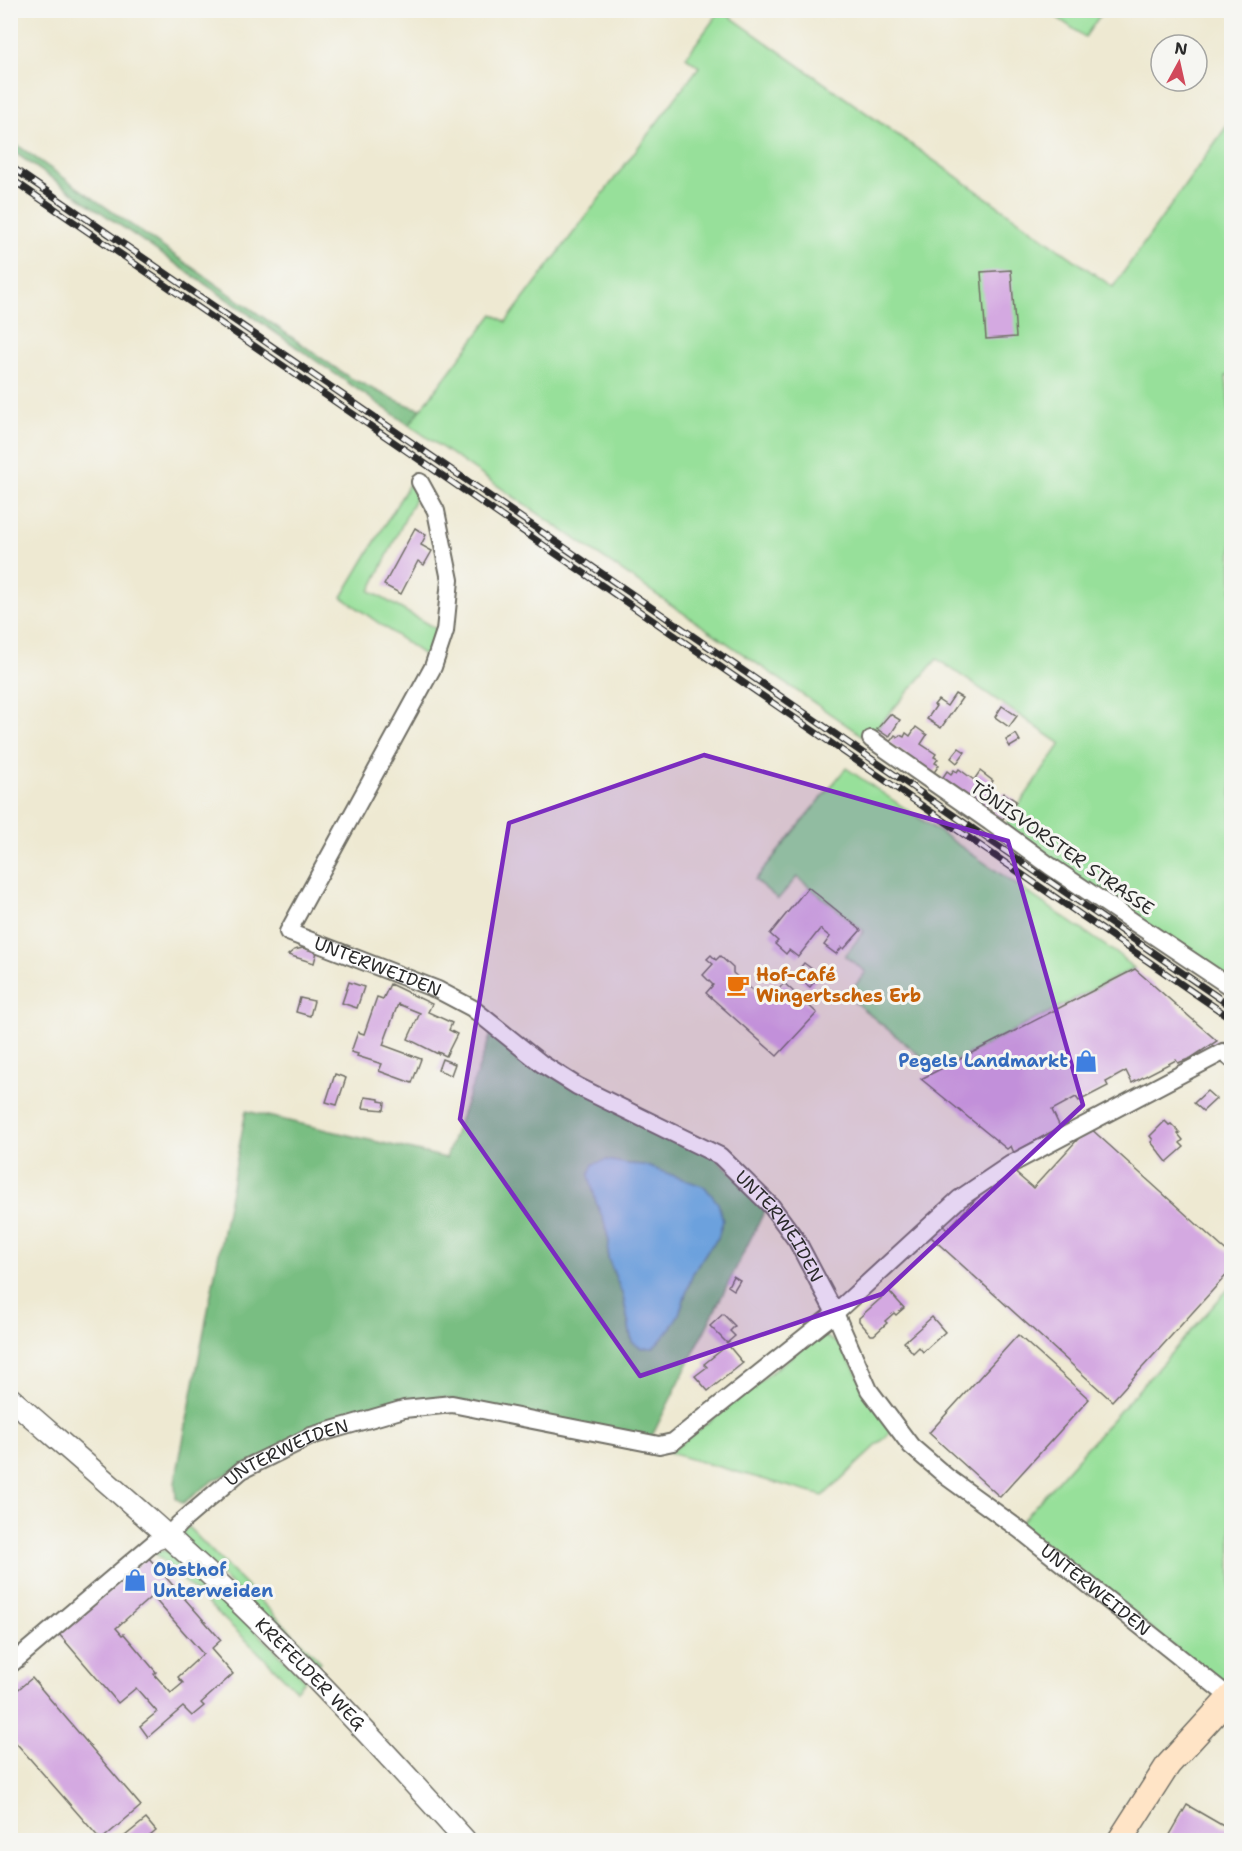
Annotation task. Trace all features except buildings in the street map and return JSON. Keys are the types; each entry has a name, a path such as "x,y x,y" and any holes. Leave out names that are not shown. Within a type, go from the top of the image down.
{"main road":[{"name":"UNTERWEIDEN","path":"1120,1840 1168,1765 1231,1697"}],"street":[{"name":"UNTERWEIDEN","path":"420,482 436,511 450,580 445,631 433,667 288,932 438,990 472,1008 542,1064 577,1086 720,1156 772,1208 797,1241 835,1313 869,1390 911,1446 947,1477 1020,1530 1231,1697"},
{"name":"TÖNISVORSTER STRASSE","path":"871,739 1050,867 1232,988"},
{"name":"UNTERWEIDEN","path":"10,1665 156,1541 167,1537 242,1470 311,1436 404,1409 452,1404 659,1445 673,1442 835,1313 959,1199 1011,1164 1222,1052 1232,1059"},
{"name":"KREFELDER WEG","path":"10,1398 241,1604 324,1688 465,1840"}],"highlighted area":[{"path":"704,755 1008,841 1083,1105 882,1294 640,1376 460,1119 509,823"}],"green space":[{"path":"720,11 1113,287 1231,120 1232,374 1226,376 1232,435 1231,983 1003,828 1061,744 937,659 867,739 409,425 493,314 506,322 699,67 686,57"},
{"path":"1048,11 1103,11 1085,37"},
{"path":"10,140 350,378 421,409 409,425 11,150"},
{"path":"411,481 418,492 370,591 440,631 431,660 342,597"},
{"path":"846,768 1119,955 1134,968 938,1070 847,996 866,972 845,956 864,931 797,877 778,899 755,880"},
{"path":"492,1031 714,1155 766,1208 651,1438 439,1397 309,1433 213,1481 183,1503 176,1498 175,1483 246,1111 446,1158","holes":["607,1160 644,1165 718,1238 693,1273 679,1314 632,1342 623,1296 608,1258 609,1241 604,1221 596,1202"]},
{"path":"1231,1286 1231,1685 1221,1684 1019,1524"},
{"path":"824,1336 839,1344 892,1431 823,1496 669,1453 815,1338"},
{"path":"187,1526 321,1662 317,1667 185,1541 183,1533"},
{"path":"169,1550 242,1617 305,1680 296,1690 154,1552"}],"water":[{"path":"607,1160 644,1165 705,1187 718,1203 723,1220 718,1238 693,1273 679,1314 668,1332 653,1348 641,1348 632,1342 623,1296 608,1258 609,1241 589,1175 593,1164"}],"railway":[{"path":"10,166 1232,1007"},
{"path":"10,178 1232,1019"}],"place":[{"name":"Hof-Café Wingertsches Erb","path":"738,985"},
{"name":"Pegels Landmarkt","path":"1086,1061"},
{"name":"Obsthof Unterweiden","path":"135,1580"}]}
